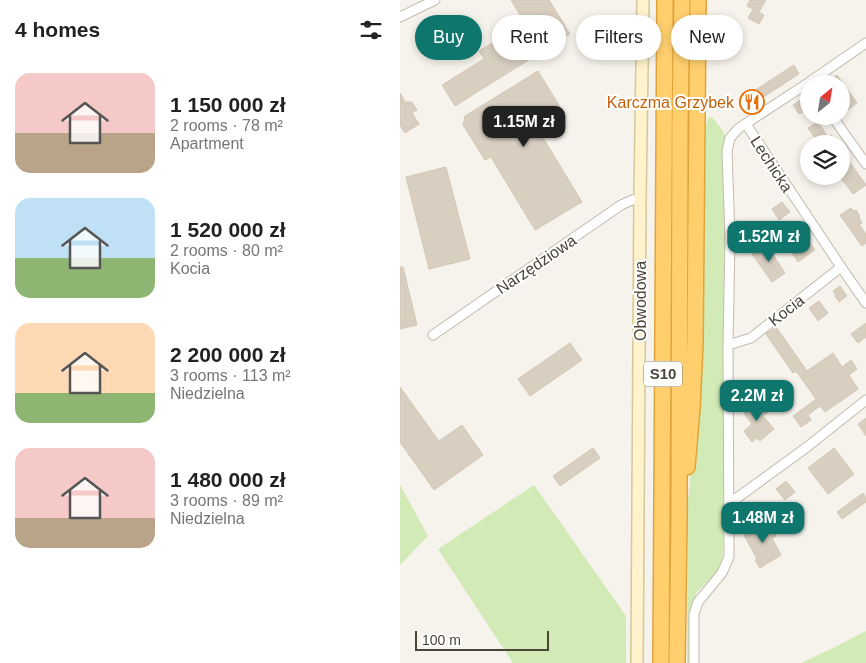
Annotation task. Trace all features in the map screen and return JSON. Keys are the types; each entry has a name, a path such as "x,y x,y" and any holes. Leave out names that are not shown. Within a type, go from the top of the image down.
{"highway":[{"name":"S10","path":"661,663 665,0"},
{"name":"S10","path":"677,663 682,0"},
{"path":"679,520 687,466 695,360 698,0"}],"street":[{"path":"400,17 435,0"},
{"name":"Obwodowa","path":"637,663 643,0"},
{"path":"820,75 866,43"},
{"path":"694,663 694,614 698,602 722,573 729,557 728,345 730,238 728,151 730,138 739,128 800,89"},
{"name":"Lechicka","path":"746,124 840,267 866,303"},
{"path":"838,125 866,164"},
{"name":"Narzędziowa","path":"433,335 622,206 632,200 640,199"},
{"name":"Kocia","path":"728,345 751,338 840,267"},
{"path":"730,499 737,498 807,447 866,400"}],"green space":[{"path":"712,117 725,135 723,548 722,562 718,571 697,592 691,606 691,663 687,663 688,502 703,337 704,135 708,118"},
{"path":"400,485 428,536 400,565"},
{"path":"534,485 626,616 626,663 513,663 438,549"},
{"path":"866,631 866,663 801,663 833,648"}],"building":[{"path":"511,0 549,0 558,15 520,15"},
{"path":"750,0 766,0 759,12 764,15 759,24 748,18 753,9 747,6"},
{"path":"566,28 570,34 566,37"},
{"path":"492,43 492,60 528,60 455,106 442,85 484,59 482,49"},
{"path":"794,65 799,74 748,107 743,98"},
{"path":"538,71 563,112 537,128 582,202 535,230 491,157 485,160 463,125 465,116"},
{"path":"400,93 405,102 412,102 417,110 412,113 419,124 405,133 400,125"},
{"path":"850,93 857,103 850,108"},
{"path":"800,101 800,113 799,114 793,105"},
{"path":"813,125 820,125 827,135 813,135 808,128"},
{"path":"850,163 866,185 853,194 846,185 850,185"},
{"path":"446,167 470,259 429,269 406,177"},
{"path":"782,202 790,212 779,220 772,209"},
{"path":"851,208 854,211 856,210 862,223 859,224 866,234 866,243 862,246 840,215"},
{"path":"758,222 766,233 759,238 751,228"},
{"path":"803,234 815,250 798,262 787,245"},
{"path":"766,244 785,273 772,282 752,254"},
{"path":"400,267 403,267 417,325 400,329"},
{"path":"840,286 847,296 839,302 833,291"},
{"path":"819,301 828,313 818,321 809,308"},
{"path":"866,323 866,337 858,343 851,334"},
{"path":"776,327 807,371 833,353 842,367 851,360 857,369 849,375 858,389 825,412 820,406 808,415 811,420 801,427 793,416 816,399 796,371 793,373 766,334"},
{"path":"570,343 582,360 530,396 518,379"},
{"path":"400,387 439,441 462,425 483,455 434,490 400,442"},
{"path":"759,400 768,412 763,416 774,429 760,441 757,438 752,442 744,431 752,424 745,415 745,407 750,404 751,406"},
{"path":"866,418 866,436 858,424"},
{"path":"593,448 600,458 560,486 553,476"},
{"path":"834,448 854,474 828,494 808,468"},
{"path":"786,481 795,492 785,500 776,489"},
{"path":"863,493 866,502 842,519 837,512"},
{"path":"767,521 776,536 772,538 781,555 760,568 744,535"}],"place":[{"name":"Karczma Grzybek","path":"752,102"}]}
